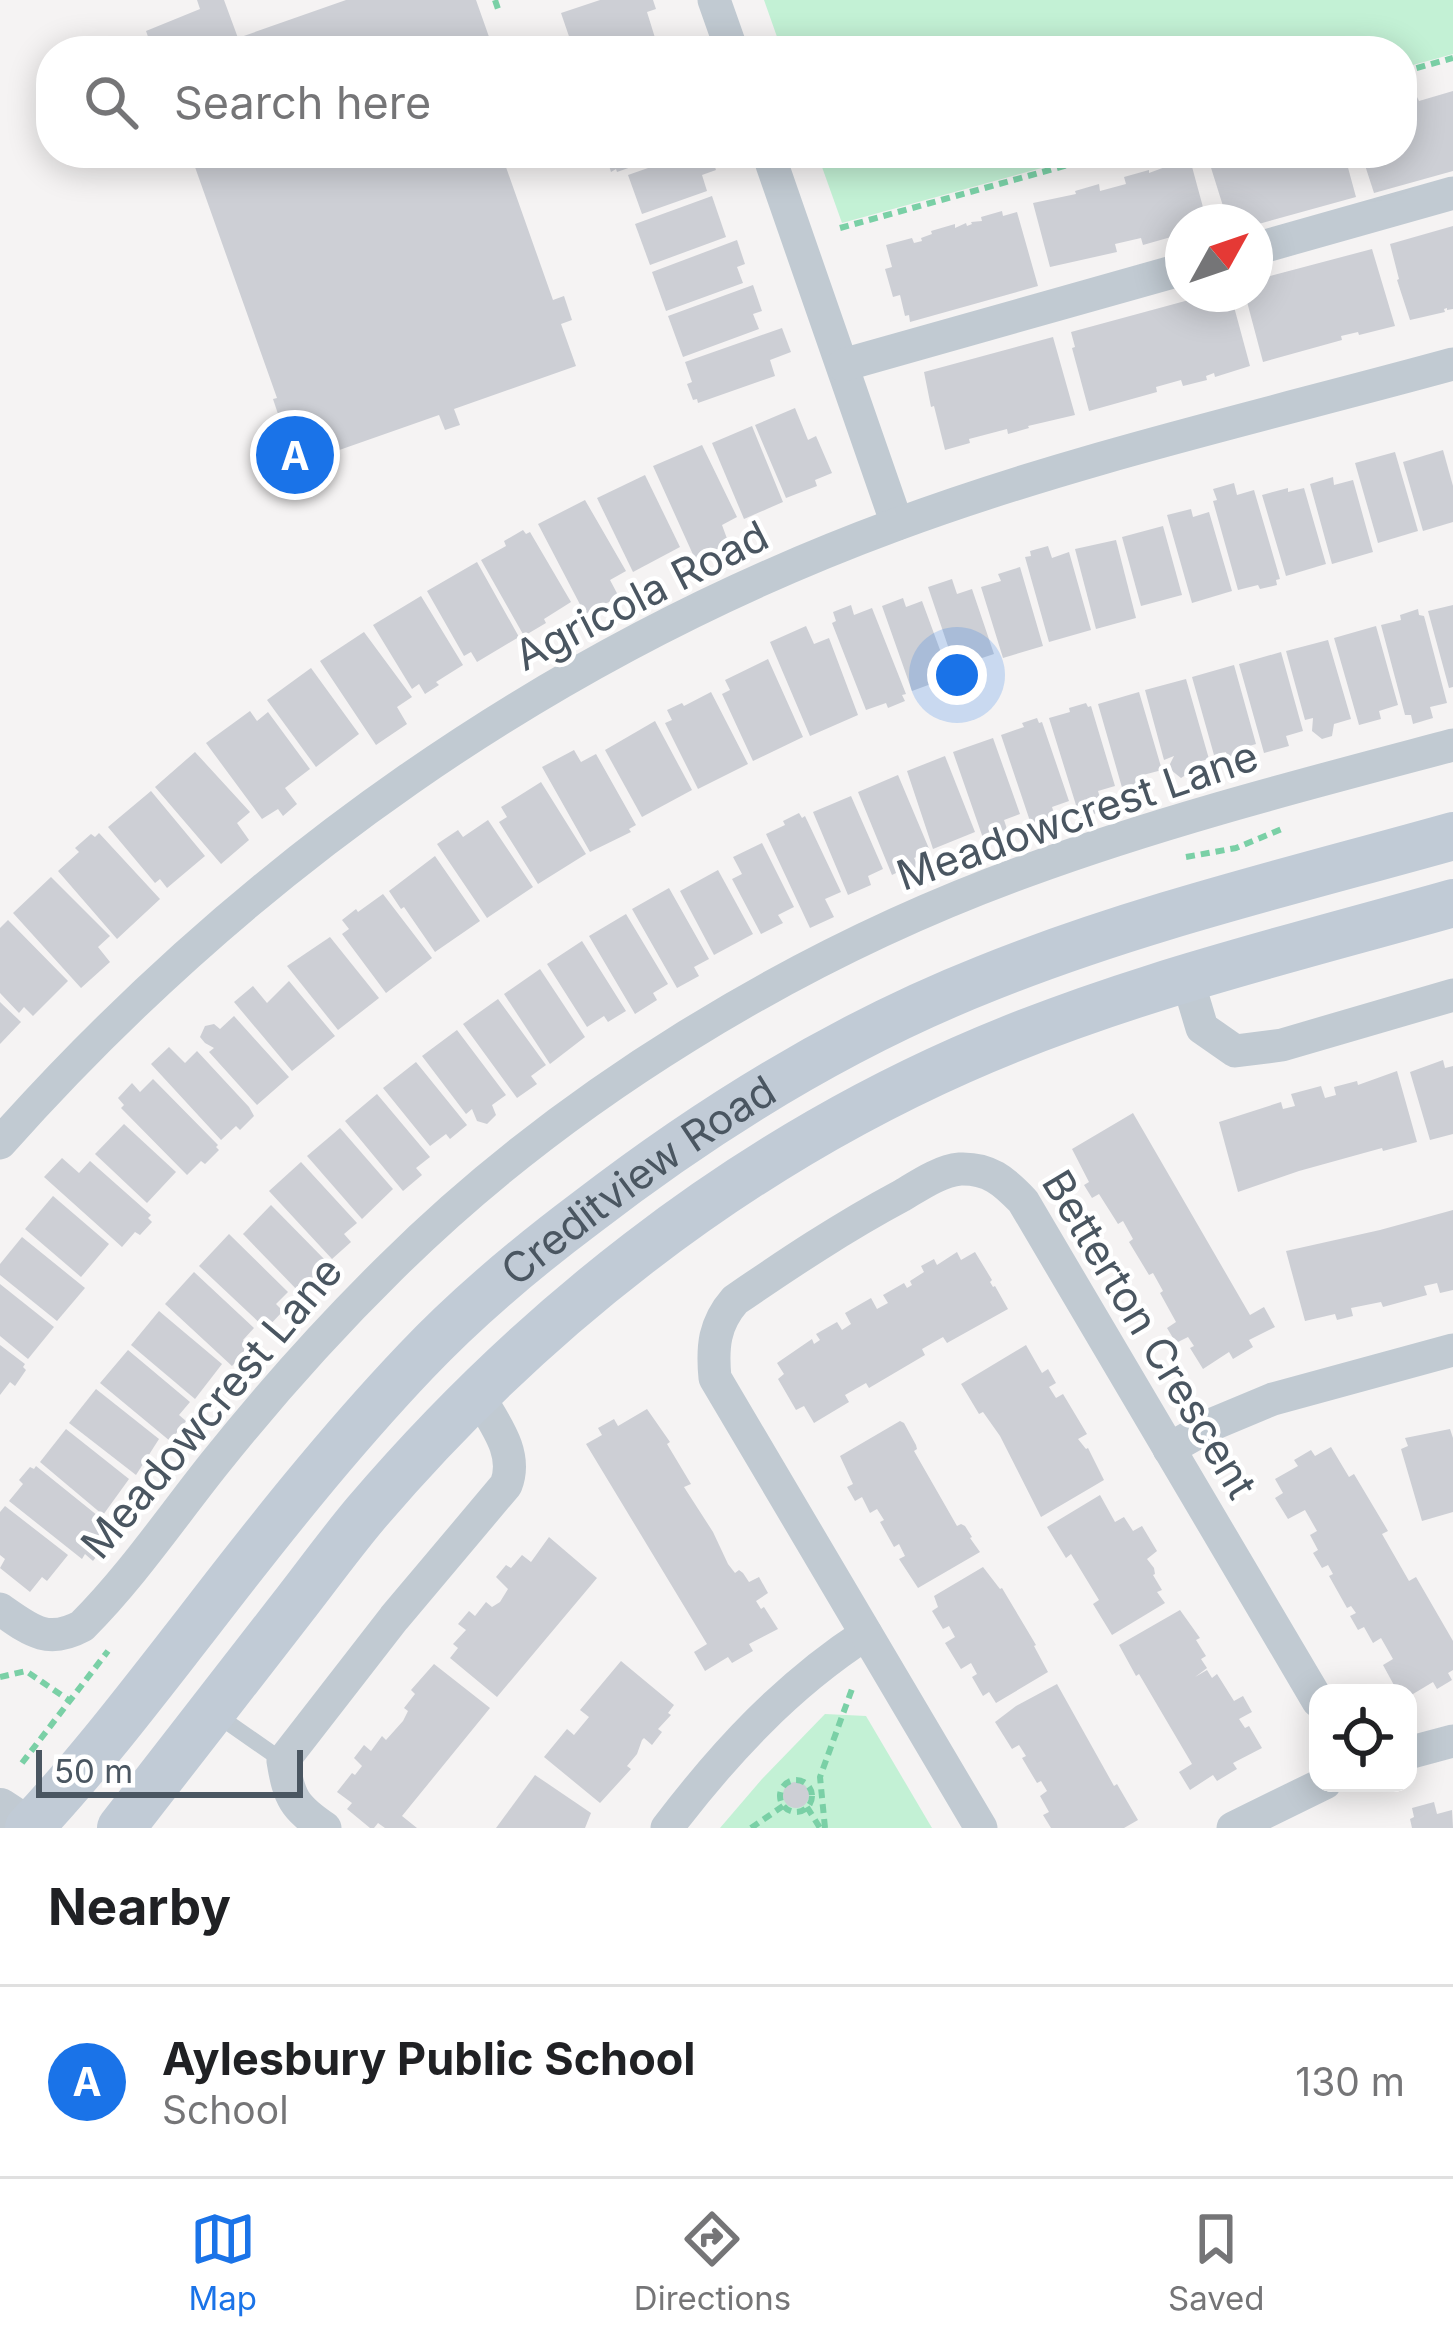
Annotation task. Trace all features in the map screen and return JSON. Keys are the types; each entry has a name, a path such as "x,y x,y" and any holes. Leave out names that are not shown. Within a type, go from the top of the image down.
{"main road":[{"name":"Creditview Road","path":"29,1828 80,1774 332,1454 420,1357 499,1282 647,1166 796,1071 985,979 1151,920 1453,836"},
{"name":"Creditview Road","path":"121,1828 365,1514 477,1393 605,1280 710,1202 792,1148 957,1062 1058,1020 1187,978 1453,903"}],"street":[{"path":"714,0 727,36"},
{"path":"773,168 897,524"},
{"path":"1273,244 1453,194"},
{"path":"843,365 1165,274"},
{"name":"Agricola Road","path":"0,1143 125,1010 259,890 383,796 527,701 606,657 756,583 897,524 1056,472 1452,368"},
{"name":"Meadowcrest Lane","path":"0,1610 29,1630 48,1636 65,1635 82,1626 304,1355 393,1264 501,1169 616,1083 764,990 887,929 1024,872 1238,803 1453,746"},
{"path":"1187,978 1202,1028 1235,1051 1282,1045 1453,995"},
{"name":"Betterton Crescent","path":"981,1828 715,1378 713,1350 723,1314 735,1300 857,1220 933,1178 956,1169 984,1171 1004,1180 1023,1201 1309,1686"},
{"path":"1169,1449 1213,1424 1273,1400 1453,1350"},
{"path":"325,1828 294,1804 283,1761 506,1485 512,1469 504,1440 477,1393"},
{"path":"667,1828 789,1690 866,1634"},
{"path":"1417,1751 1453,1741"},
{"path":"1233,1828 1309,1791"},
{"path":"0,1809 29,1828"}],"lane":[{"path":"212,1711 283,1761"}],"path":[{"path":"495,0 499,12"},
{"path":"1417,68 1453,58"},
{"path":"840,228 1057,168"},
{"path":"0,1677 26,1671 70,1701"},
{"path":"73,1674 83,1684"},
{"path":"823,1828 820,1777 853,1685"},
{"path":"22,1762 33,1748"},
{"path":"807,1784 820,1777"},
{"path":"798,1780 807,1784 812,1793 807,1808 793,1811 784,1805 784,1786 798,1780"},
{"path":"751,1828 784,1805"},
{"path":"807,1808 823,1828"}],"green space":[{"path":"764,0 1453,0 1453,54 1417,64 1417,36 777,36"},
{"path":"822,168 1042,168 842,223"},
{"path":"825,1714 866,1716 932,1828 720,1828"}],"building":[{"path":"197,0 224,0 237,36 148,36 146,31 200,9"},
{"path":"346,0 476,0 489,36 244,36"},
{"path":"600,0 653,0 656,9 647,12 654,36 569,36 561,13"},
{"path":"1453,91 1453,171 1374,193 1366,168 1417,168 1417,97 1419,101"},
{"path":"195,168 506,168 553,300 564,296 572,320 561,324 576,366 454,409 460,425 445,430 439,415 308,461 293,419 281,423 273,399 277,398"},
{"path":"648,168 716,170 702,175 707,191 642,214 628,175"},
{"path":"1192,168 1202,204 1165,204 1165,239 1143,245 1141,238 1115,244 1117,252 1050,267 1033,203 1099,184 1100,191 1126,184 1124,177 1149,170"},
{"path":"1211,168 1348,168 1356,197 1273,220 1273,204 1222,204"},
{"path":"712,196 726,237 650,265 635,224"},
{"path":"1002,211 1003,216 1017,212 1038,286 910,322 900,295 893,297 885,269 892,267 886,245 912,238 914,243 922,241 931,231 955,224 955,228 967,226"},
{"path":"1453,226 1453,309 1410,320 1390,244"},
{"path":"737,240 745,264 737,267 743,283 666,311 652,272"},
{"path":"1372,249 1395,326 1341,336 1342,340 1263,362 1250,312 1273,312 1273,275"},
{"path":"753,285 762,311 753,314 759,329 683,357 668,316"},
{"path":"1165,306 1165,312 1235,312 1250,366 1183,386 1181,380 1156,387 1157,392 1089,411 1071,332"},
{"path":"782,328 791,352 770,360 775,376 698,403 693,400 685,362"},
{"path":"1053,337 1075,415 1008,434 1007,429 969,439 970,443 945,450 924,372"},
{"path":"795,408 808,440 816,436 832,473 815,480 817,486 786,498 755,425"},
{"path":"752,426 783,502 744,519 712,443"},
{"path":"702,445 737,517 722,525 729,544 695,559 653,466"},
{"path":"1443,450 1453,486 1453,522 1423,531 1403,462"},
{"path":"1395,452 1418,531 1378,543 1355,463"},
{"path":"645,475 680,547 633,572 597,498"},
{"path":"1333,477 1334,485 1353,480 1373,552 1332,564 1310,484"},
{"path":"1234,483 1237,495 1254,490 1280,579 1277,585 1238,590 1213,501 1217,500 1213,489"},
{"path":"1288,488 1288,492 1304,488 1326,564 1286,576 1262,495"},
{"path":"585,500 626,571 610,580 619,597 585,614 538,524"},
{"path":"1191,509 1193,517 1209,512 1232,591 1192,603 1167,515"},
{"path":"1163,526 1182,595 1141,606 1122,537"},
{"path":"523,530 530,532 571,602 524,636 481,560"},
{"path":"1116,540 1136,618 1096,629 1075,549"},
{"path":"1048,546 1052,558 1069,552 1091,630 1049,642 1025,557"},
{"path":"477,562 519,637 477,662 471,652 464,656 427,591"},
{"path":"1020,567 1043,646 1003,658 981,587 1001,581 998,574"},
{"path":"952,579 957,594 972,589 994,654 955,667 928,587"},
{"path":"421,596 463,665 425,694 419,684 412,689 373,625"},
{"path":"903,598 906,607 922,601 950,677 912,691 882,606"},
{"path":"851,605 854,615 872,608 905,701 866,710 832,623 836,621 833,612"},
{"path":"1453,605 1453,687 1449,688 1428,611"},
{"path":"1418,609 1424,616 1447,703 1430,707 1433,718 1413,724 1411,715 1405,715 1381,625"},
{"path":"806,626 814,644 829,638 858,715 810,736 770,642"},
{"path":"1376,626 1398,705 1379,711 1381,719 1359,725 1334,638"},
{"path":"364,632 412,697 397,707 407,724 376,745 320,661"},
{"path":"1328,640 1351,719 1334,724 1332,736 1322,739 1312,731 1313,718 1305,720 1286,651"},
{"path":"1281,652 1303,731 1286,736 1289,746 1264,753 1239,664"},
{"path":"768,659 803,737 753,761 722,694 730,690 725,680"},
{"path":"1234,665 1256,744 1239,749 1241,758 1228,761 1226,752 1214,755 1192,677"},
{"path":"311,668 359,734 316,767 267,700"},
{"path":"1186,679 1209,759 1193,763 1192,771 1181,778 1171,770 1174,756 1164,760 1145,690"},
{"path":"711,692 748,764 698,789 665,723 672,720 667,710"},
{"path":"1139,692 1162,770 1143,775 1146,785 1123,791 1098,704"},
{"path":"1086,703 1091,706 1115,786 1098,791 1104,811 1080,818 1049,718"},
{"path":"250,711 257,721 268,712 310,769 285,788 297,804 283,816 278,809 262,819 206,743"},
{"path":"1037,718 1069,801 1052,807 1058,825 1034,833 1001,735"},
{"path":"655,721 692,790 642,817 605,750"},
{"path":"993,738 1020,814 1004,820 1007,829 983,838 953,752"},
{"path":"574,750 581,762 596,754 636,825 590,852 542,767"},
{"path":"195,752 250,812 237,823 249,840 221,864 155,787"},
{"path":"945,756 975,832 933,849 907,771"},
{"path":"898,775 930,851 914,858 919,868 900,876 898,872 892,875 858,792"},
{"path":"541,782 586,854 538,884 499,822 507,817 501,807"},
{"path":"151,791 205,856 167,888 160,879 155,883 108,827"},
{"path":"851,796 883,869 868,876 871,885 848,895 813,812"},
{"path":"799,813 805,816 841,892 825,899 834,917 810,928 766,834"},
{"path":"488,820 533,887 487,918 437,844 458,830 463,837"},
{"path":"99,833 160,899 117,939 58,871 79,852 75,848"},
{"path":"762,843 794,907 778,915 783,923 761,934 732,879 742,874 733,857"},
{"path":"435,856 480,921 435,952 389,891"},
{"path":"718,870 753,934 714,955 680,891"},
{"path":"51,877 110,936 98,947 110,962 81,988 13,913"},
{"path":"669,888 709,959 694,967 699,976 677,988 632,909"},
{"path":"383,894 432,958 386,993 342,934 349,929 342,920"},
{"path":"626,914 668,984 653,993 657,1000 635,1014 589,936"},
{"path":"8,920 68,981 33,1016 24,1007 19,1013 0,993 0,928"},
{"path":"330,937 379,998 338,1030 287,966"},
{"path":"582,941 626,1011 608,1022 604,1016 587,1027 547,964"},
{"path":"540,969 585,1037 550,1064 504,994"},
{"path":"289,981 335,1036 292,1071 234,1002 253,986 267,1003"},
{"path":"498,999 546,1065 531,1076 537,1084 517,1098 463,1024"},
{"path":"0,1002 21,1022 0,1044"},
{"path":"234,1016 289,1077 257,1105 209,1052 214,1048 200,1037 205,1026 214,1024 220,1029"},
{"path":"457,1030 506,1095 492,1105 496,1115 487,1124 477,1121 472,1109 466,1114 422,1056"},
{"path":"169,1047 185,1063 197,1051 254,1116 221,1140 151,1064"},
{"path":"1443,1060 1445,1068 1453,1066 1453,1134 1430,1140 1410,1072"},
{"path":"416,1062 467,1125 450,1139 446,1134 430,1146 383,1088"},
{"path":"1397,1071 1417,1142 1299,1171 1238,1192 1219,1122 1281,1102 1283,1109 1295,1106 1291,1094 1321,1086 1325,1098 1336,1095 1334,1087 1357,1081 1358,1085"},
{"path":"153,1079 218,1145 219,1150 205,1164 201,1161 187,1175 121,1108 124,1105 118,1098 132,1083 140,1092"},
{"path":"377,1094 430,1157 416,1168 422,1175 403,1191 345,1121"},
{"path":"1133,1113 1250,1315 1264,1307 1275,1327 1249,1340 1253,1347 1233,1359 1229,1352 1203,1369 1188,1337 1176,1343 1167,1328 1176,1322 1163,1291 1129,1242 1133,1239 1123,1221 1118,1224 1099,1194 1092,1198 1084,1185 1089,1182 1072,1149"},
{"path":"124,1124 176,1172 147,1203 95,1154"},
{"path":"340,1128 393,1189 362,1219 307,1156"},
{"path":"62,1158 79,1173 90,1161 151,1215 152,1222 122,1247 44,1177"},
{"path":"301,1162 357,1223 344,1234 351,1242 332,1259 269,1191"},
{"path":"53,1196 109,1244 81,1277 25,1229"},
{"path":"271,1205 329,1264 300,1293 243,1234"},
{"path":"1453,1210 1453,1290 1440,1293 1437,1283 1424,1286 1427,1295 1383,1307 1381,1302 1351,1308 1353,1316 1337,1320 1335,1314 1305,1321 1286,1251"},
{"path":"229,1234 288,1292 276,1304 283,1311 266,1329 199,1266"},
{"path":"22,1237 85,1288 57,1321 0,1275 0,1264"},
{"path":"957,1252 961,1260 975,1252 1008,1309 947,1343 943,1337 922,1349 925,1355 869,1388 866,1383 845,1395 849,1402 814,1423 804,1406 796,1410 778,1379 784,1374 777,1363 812,1339 814,1344 820,1340 816,1334 837,1322 842,1330 851,1324 845,1313 871,1298 877,1309 888,1303 883,1295 904,1283 907,1288 912,1285 910,1281 924,1272 921,1266 934,1259 937,1265"},
{"path":"194,1272 254,1328 243,1340 250,1347 232,1366 165,1304"},
{"path":"0,1284 54,1327 28,1359 0,1336"},
{"path":"159,1311 222,1364 195,1399 131,1345"},
{"path":"0,1345 25,1364 26,1370 15,1386 10,1382 0,1395"},
{"path":"1026,1345 1042,1373 1048,1369 1056,1383 1049,1387 1056,1398 1063,1394 1087,1434 1078,1439 1088,1448 1104,1480 1041,1517 1000,1436 983,1412 979,1414 961,1384"},
{"path":"128,1350 190,1402 179,1415 186,1421 170,1441 100,1383"},
{"path":"96,1389 159,1439 136,1475 69,1423"},
{"path":"647,1409 670,1442 691,1484 684,1487 728,1564 749,1582 759,1577 768,1593 756,1601 778,1629 749,1644 753,1651 732,1663 728,1657 705,1671 694,1652 707,1644 586,1444 602,1435 598,1428 614,1419 618,1426"},
{"path":"900,1421 957,1526 965,1526 980,1552 918,1588 877,1509 870,1513 862,1497 855,1501 840,1456"},
{"path":"66,1429 129,1479 103,1515 40,1462"},
{"path":"1450,1429 1453,1512 1422,1521 1401,1449 1408,1446 1405,1438"},
{"path":"1331,1447 1349,1477 1354,1474 1388,1531 1382,1534 1409,1581 1416,1577 1453,1641 1453,1670 1448,1673 1452,1680 1437,1689 1433,1682 1417,1692 1417,1684 1393,1684 1383,1665 1393,1659 1381,1638 1373,1643 1364,1627 1358,1630 1350,1616 1356,1613 1351,1606 1347,1608 1328,1565 1322,1568 1313,1553 1318,1550 1310,1535 1317,1531 1305,1510 1288,1519 1275,1498 1283,1493 1275,1479 1298,1466 1294,1460 1311,1450 1315,1456"},
{"path":"36,1466 108,1524 97,1537 106,1544 93,1561 85,1554 82,1559 9,1501 23,1484 19,1480"},
{"path":"1100,1495 1115,1522 1124,1517 1133,1531 1142,1526 1157,1551 1147,1559 1165,1603 1112,1635 1093,1604 1099,1600 1071,1554 1066,1558 1047,1527"},
{"path":"5,1506 68,1555 47,1581 42,1577 30,1592 0,1568 5,1559 0,1555 0,1512"},
{"path":"549,1537 597,1578 497,1697 450,1658 458,1648 453,1644 466,1630 458,1624 469,1611 475,1616 486,1602 492,1607 500,1602 508,1589 496,1577 522,1555 531,1562"},
{"path":"983,1567 1002,1588 1048,1672 996,1703 989,1692 983,1696 972,1677 977,1674 971,1663 961,1669 945,1643 955,1637 949,1626 943,1629 932,1611 938,1607 934,1596"},
{"path":"1180,1610 1200,1638 1196,1640 1206,1656 1201,1659 1207,1668 1195,1677 1207,1670 1212,1678 1217,1674 1234,1701 1243,1696 1252,1712 1239,1719 1262,1748 1233,1763 1237,1769 1217,1781 1213,1775 1190,1790 1179,1772 1192,1764 1119,1645"},
{"path":"621,1661 674,1705 658,1729 662,1732 652,1745 642,1740 627,1766 631,1769 600,1803 544,1757 567,1729 574,1735 589,1717 580,1710"},
{"path":"434,1664 490,1708 402,1816 417,1828 385,1828 378,1823 370,1828 347,1809 352,1803 337,1792 362,1766 354,1758 364,1745 371,1751 403,1721 408,1711 404,1708 415,1694 411,1690"},
{"path":"1057,1684 1138,1820 1124,1828 1051,1828 1040,1796 1047,1791 1041,1781 1037,1783 1019,1745 1012,1749 995,1722"},
{"path":"535,1775 591,1813 585,1828 496,1828"},
{"path":"796,1782 809,1795 796,1808 783,1795"},
{"path":"1434,1802 1437,1814 1452,1810 1453,1828 1412,1828 1412,1808"}],"place":[{"name":"Aylesbury Public School","path":"295,455"}]}
